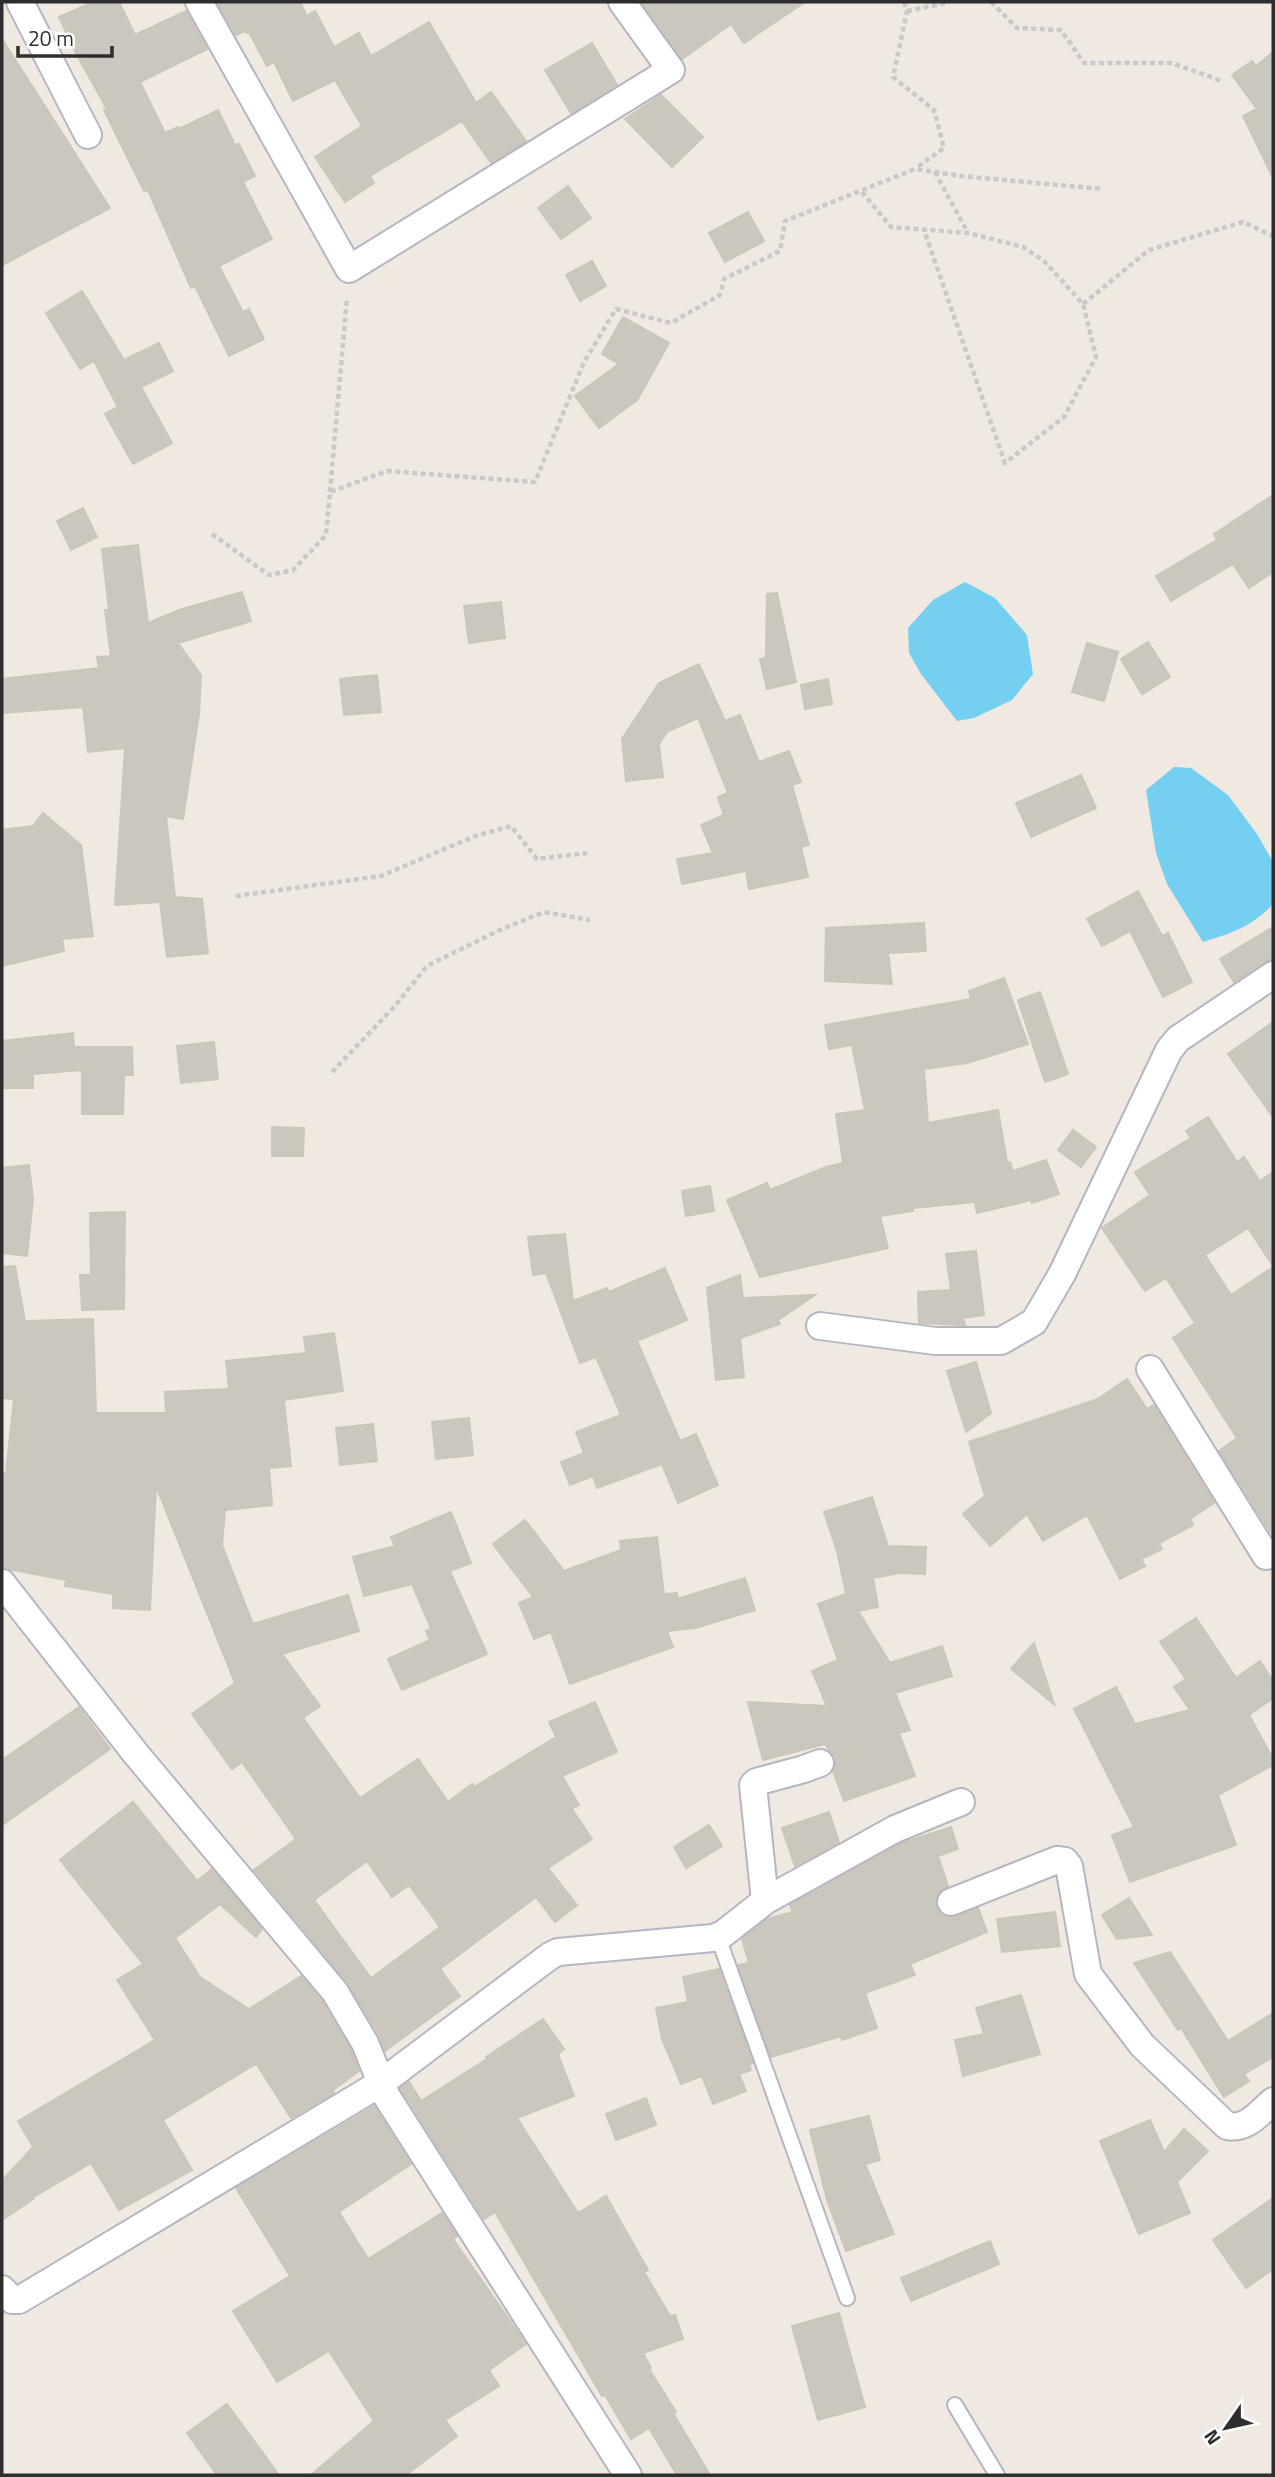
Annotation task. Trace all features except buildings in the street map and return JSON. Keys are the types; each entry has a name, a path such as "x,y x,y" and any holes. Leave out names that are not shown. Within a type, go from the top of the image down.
{"street":[{"path":"20,2 88,135"},
{"path":"199,2 349,269 671,70 622,2"},
{"path":"820,1326 935,1341 1000,1341 1034,1322 1062,1274 1169,1050 1178,1039 1273,975"},
{"path":"1150,1369 1266,1556 1273,1552"},
{"path":"2,1583 136,1754 335,1992 365,2043 387,2096 628,2475"},
{"path":"765,1901 753,1785 820,1763"},
{"path":"2,2290 12,2300 19,2300 381,2083 550,1956 558,1952 718,1937 765,1901 895,1829 961,1802"},
{"path":"951,1902 1057,1860 1065,1861 1069,1866 1088,1974 1142,2045 1227,2126 1237,2128 1247,2124 1273,2101"}],"lane":[{"path":"718,1937 847,2298"},
{"path":"955,2405 998,2475"}],"path":[{"path":"330,492 387,471 535,482 584,362 616,309 671,323 720,295 724,279 780,251 785,221 915,169 944,148 934,110 892,77 907,11 904,2"},
{"path":"907,11 950,2"},
{"path":"991,2 1017,28 1061,30 1084,64 1171,63 1223,81"},
{"path":"915,169 961,177 1102,189"},
{"path":"935,172 968,233"},
{"path":"862,192 891,227 968,233 1023,247 1044,261 1083,304 1096,358 1064,417 1005,463 924,230"},
{"path":"1083,304 1149,250 1243,222 1273,236"},
{"path":"212,534 269,575 293,570 326,535 349,269"},
{"path":"236,896 381,876 475,836 511,826 537,859 587,853"},
{"path":"332,1072 395,1006 427,966 502,929 544,912 590,920"}],"water":[{"path":"965,582 995,598 1027,635 1033,674 1012,700 974,718 957,721 921,674 909,653 908,628 933,600"},
{"path":"1174,767 1191,768 1228,795 1257,834 1273,862 1273,904 1241,928 1203,942 1167,884 1156,853 1146,790"}]}
